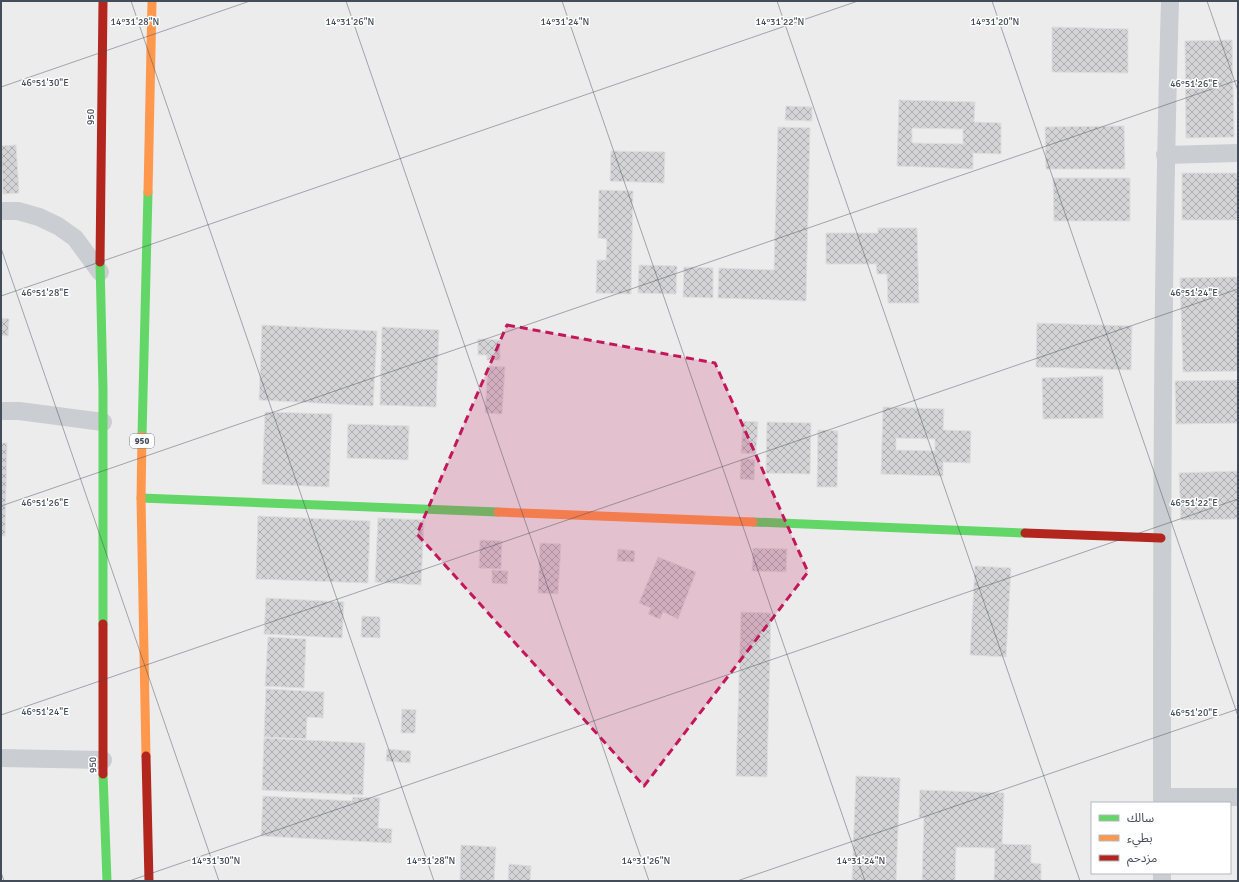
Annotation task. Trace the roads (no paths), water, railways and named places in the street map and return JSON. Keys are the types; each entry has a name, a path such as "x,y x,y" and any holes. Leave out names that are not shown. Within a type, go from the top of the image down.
{"main road":[{"name":"950","path":"103,1 100,272 103,422 103,760 107,881"},
{"name":"950","path":"150,881 141,498 152,1"},
{"path":"141,498 1161,538"}],"street":[{"path":"1170,1 1165,155 1161,538 1162,800 1238,797"},
{"path":"1165,155 1238,153"},
{"path":"1,211 18,211 38,217 58,226 75,238 100,272"},
{"path":"1,412 19,411 103,422"},
{"path":"1,758 103,760"}]}
